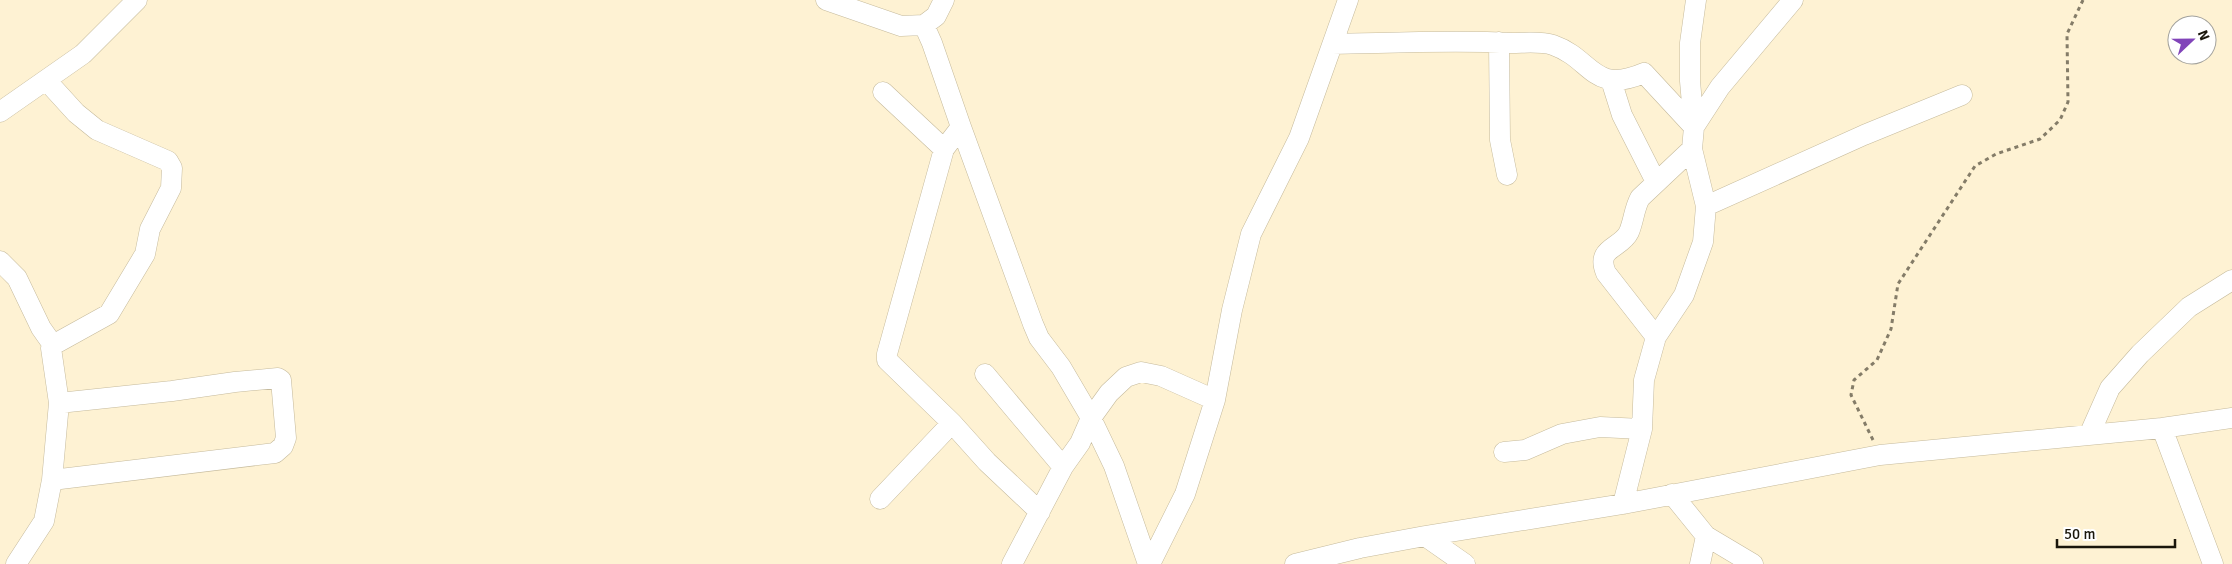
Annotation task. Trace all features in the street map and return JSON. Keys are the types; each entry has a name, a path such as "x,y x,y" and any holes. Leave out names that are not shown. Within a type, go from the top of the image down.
{"street":[{"path":"0,112 83,54 137,0"},
{"path":"826,0 901,26 924,25 936,16 944,0"},
{"path":"1149,564 1185,494 1215,400 1232,310 1251,234 1299,138 1348,0"},
{"path":"1623,504 1642,429 1644,380 1656,337 1684,295 1703,242 1706,206 1692,149 1694,127 1690,81 1690,43 1696,0"},
{"path":"1694,127 1720,87 1793,0"},
{"path":"924,25 1036,331 1062,367 1091,418 1114,466 1149,564"},
{"path":"1333,44 1499,42 1552,45 1573,55 1589,71 1611,80 1630,78 1644,72 1694,127"},
{"path":"1499,42 1500,140 1507,175"},
{"path":"16,564 44,522 52,480 59,403 50,352 53,345 109,314 144,254 150,229 171,188 172,175 172,168 168,161 111,138 86,122 46,80"},
{"path":"1611,80 1622,115 1656,182"},
{"path":"884,92 944,149"},
{"path":"1706,206 1864,135 1962,95"},
{"path":"961,127 944,149 887,354 890,364 952,423 987,462 1040,512"},
{"path":"1656,337 1606,273 1603,266 1604,257 1608,250 1624,239 1629,232 1635,207 1640,198 1692,149"},
{"path":"0,261 17,278 41,328 53,345"},
{"path":"2090,434 2110,388 2140,354 2189,307 2232,280"},
{"path":"1012,564 1063,467 1080,443 1091,418 1109,393 1126,376 1141,372 1161,376 1215,400"},
{"path":"984,374 1063,467"},
{"path":"52,480 113,471 164,468 274,453 282,446 286,438 282,380 278,378 59,403"},
{"path":"1294,564 1360,548 1623,504 1880,455 2162,428 2232,418"},
{"path":"880,498 952,423"},
{"path":"1504,452 1525,450 1562,434 1600,427 1642,429"},
{"path":"2162,428 2212,564"},
{"path":"1672,494 1706,536 1753,564"},
{"path":"1426,536 1465,564"},
{"path":"1700,564 1706,536"}],"path":[{"path":"1880,455 1851,395 1854,380 1877,360 1892,328 1898,284 1975,166 1996,154 2040,139 2060,120 2068,102 2068,34 2083,0"}]}
